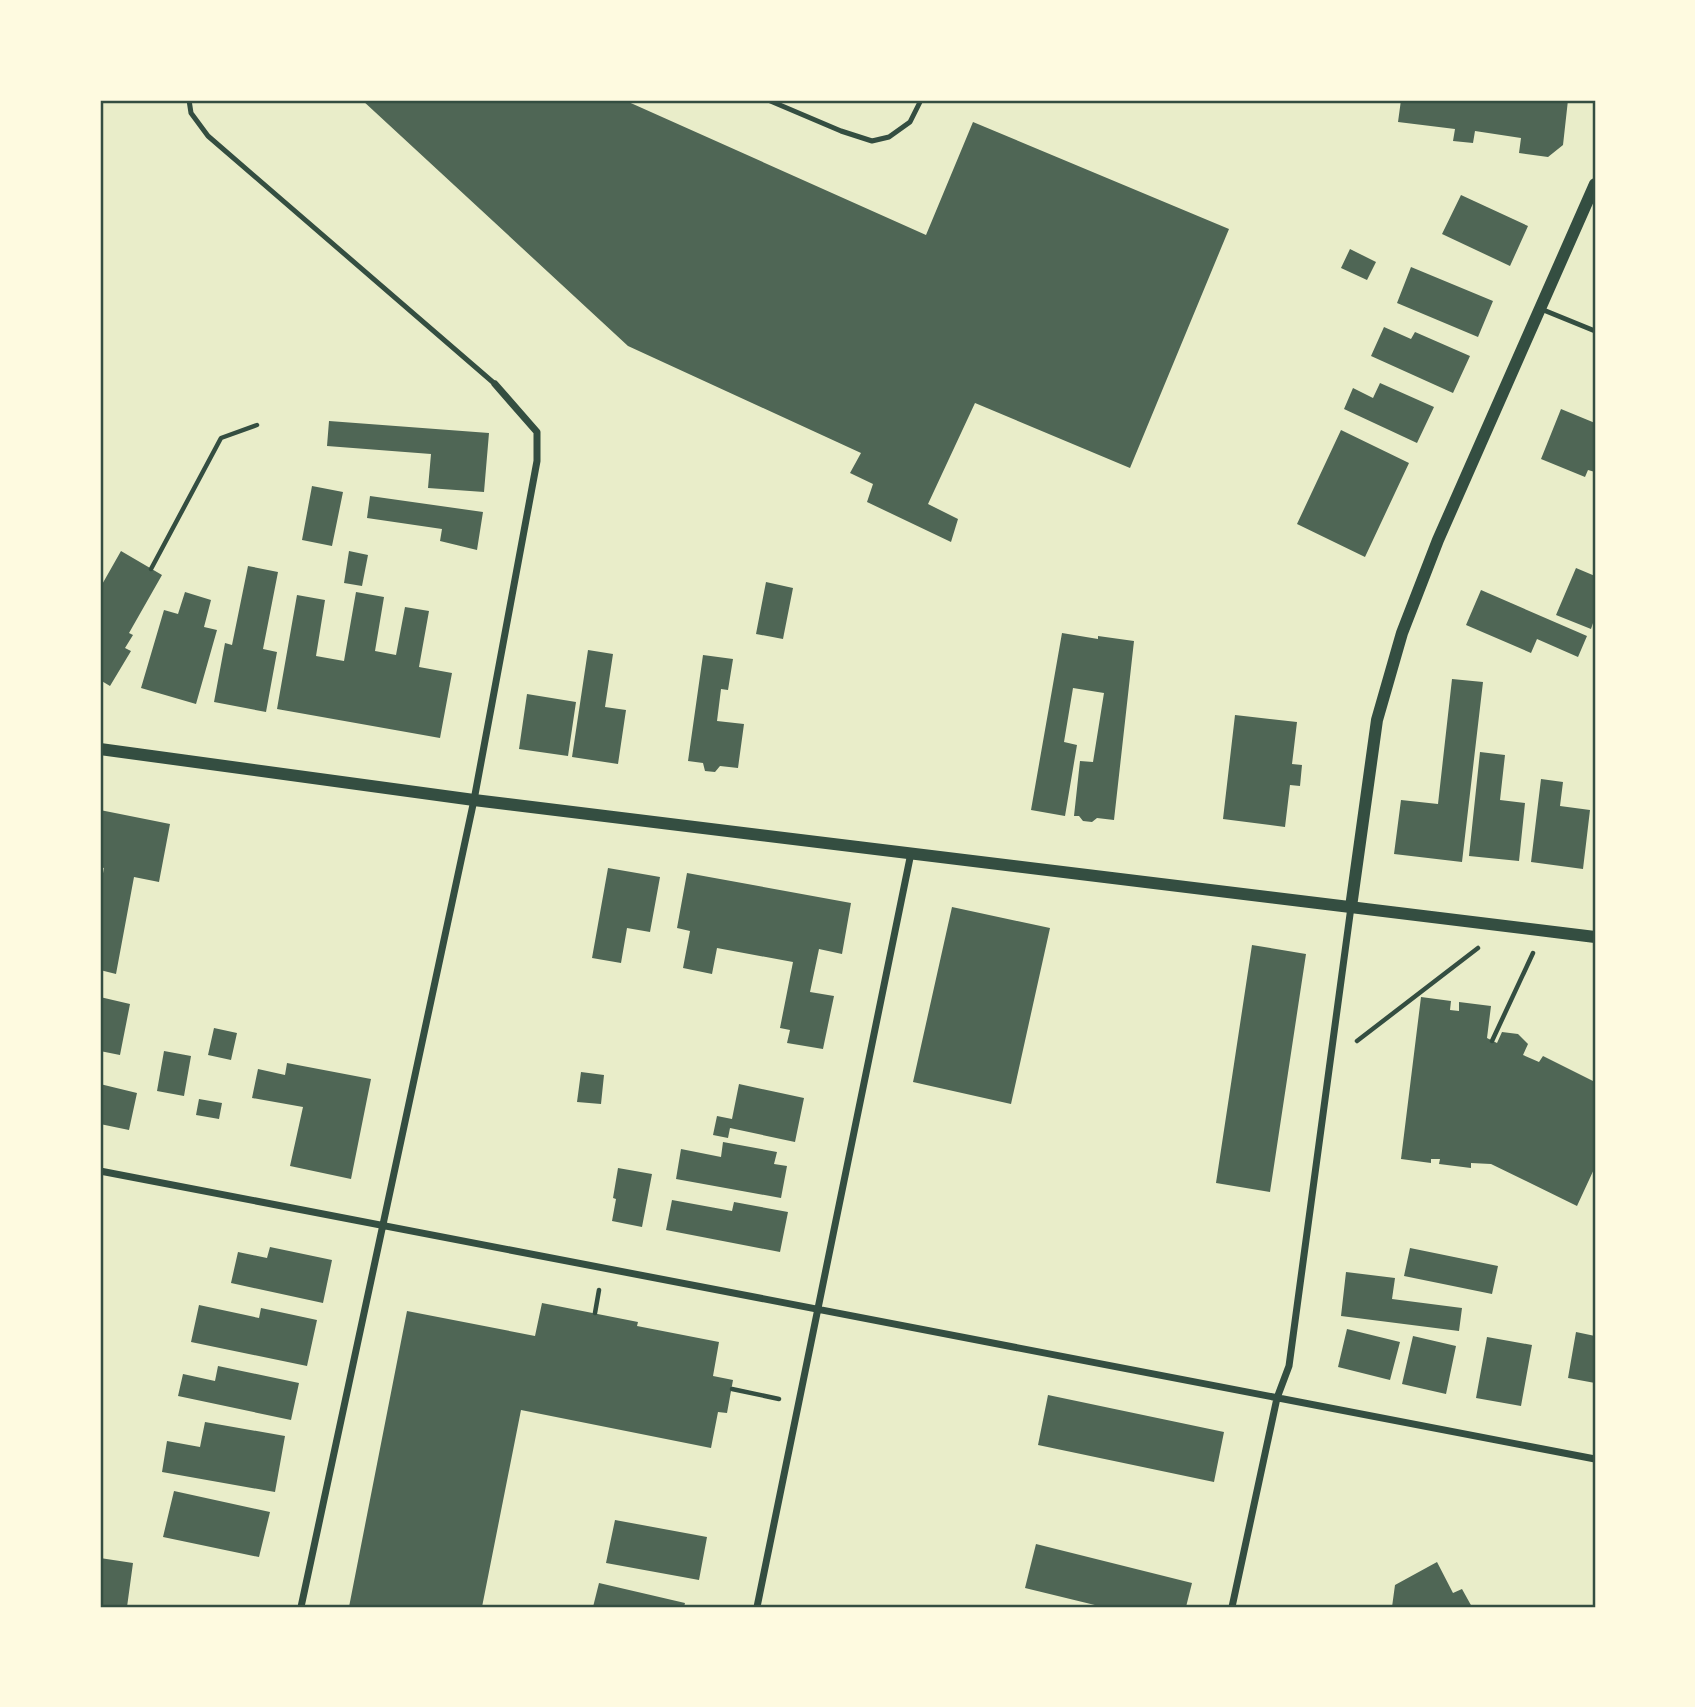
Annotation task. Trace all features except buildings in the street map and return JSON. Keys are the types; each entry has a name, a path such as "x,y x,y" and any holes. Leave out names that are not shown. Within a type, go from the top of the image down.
{"street":[{"path":"1232,1607 1277,1398 1289,1366 1377,720 1402,633 1438,540 1595,184"},
{"path":"301,1607 474,800 538,446 537,432 495,384"},
{"path":"100,748 474,800 1595,937"},
{"path":"757,1607 911,853"},
{"path":"100,1171 1595,1459"}],"lane":[{"path":"189,100 191,113 208,136 495,384"},
{"path":"768,100 872,141 889,137 910,122 921,100"},
{"path":"1541,309 1595,331"}],"path":[{"path":"151,569 221,438 257,425"},
{"path":"1330,1061 1506,926"},
{"path":"1492,1041 1543,931"},
{"path":"732,1389 798,1404"}]}
